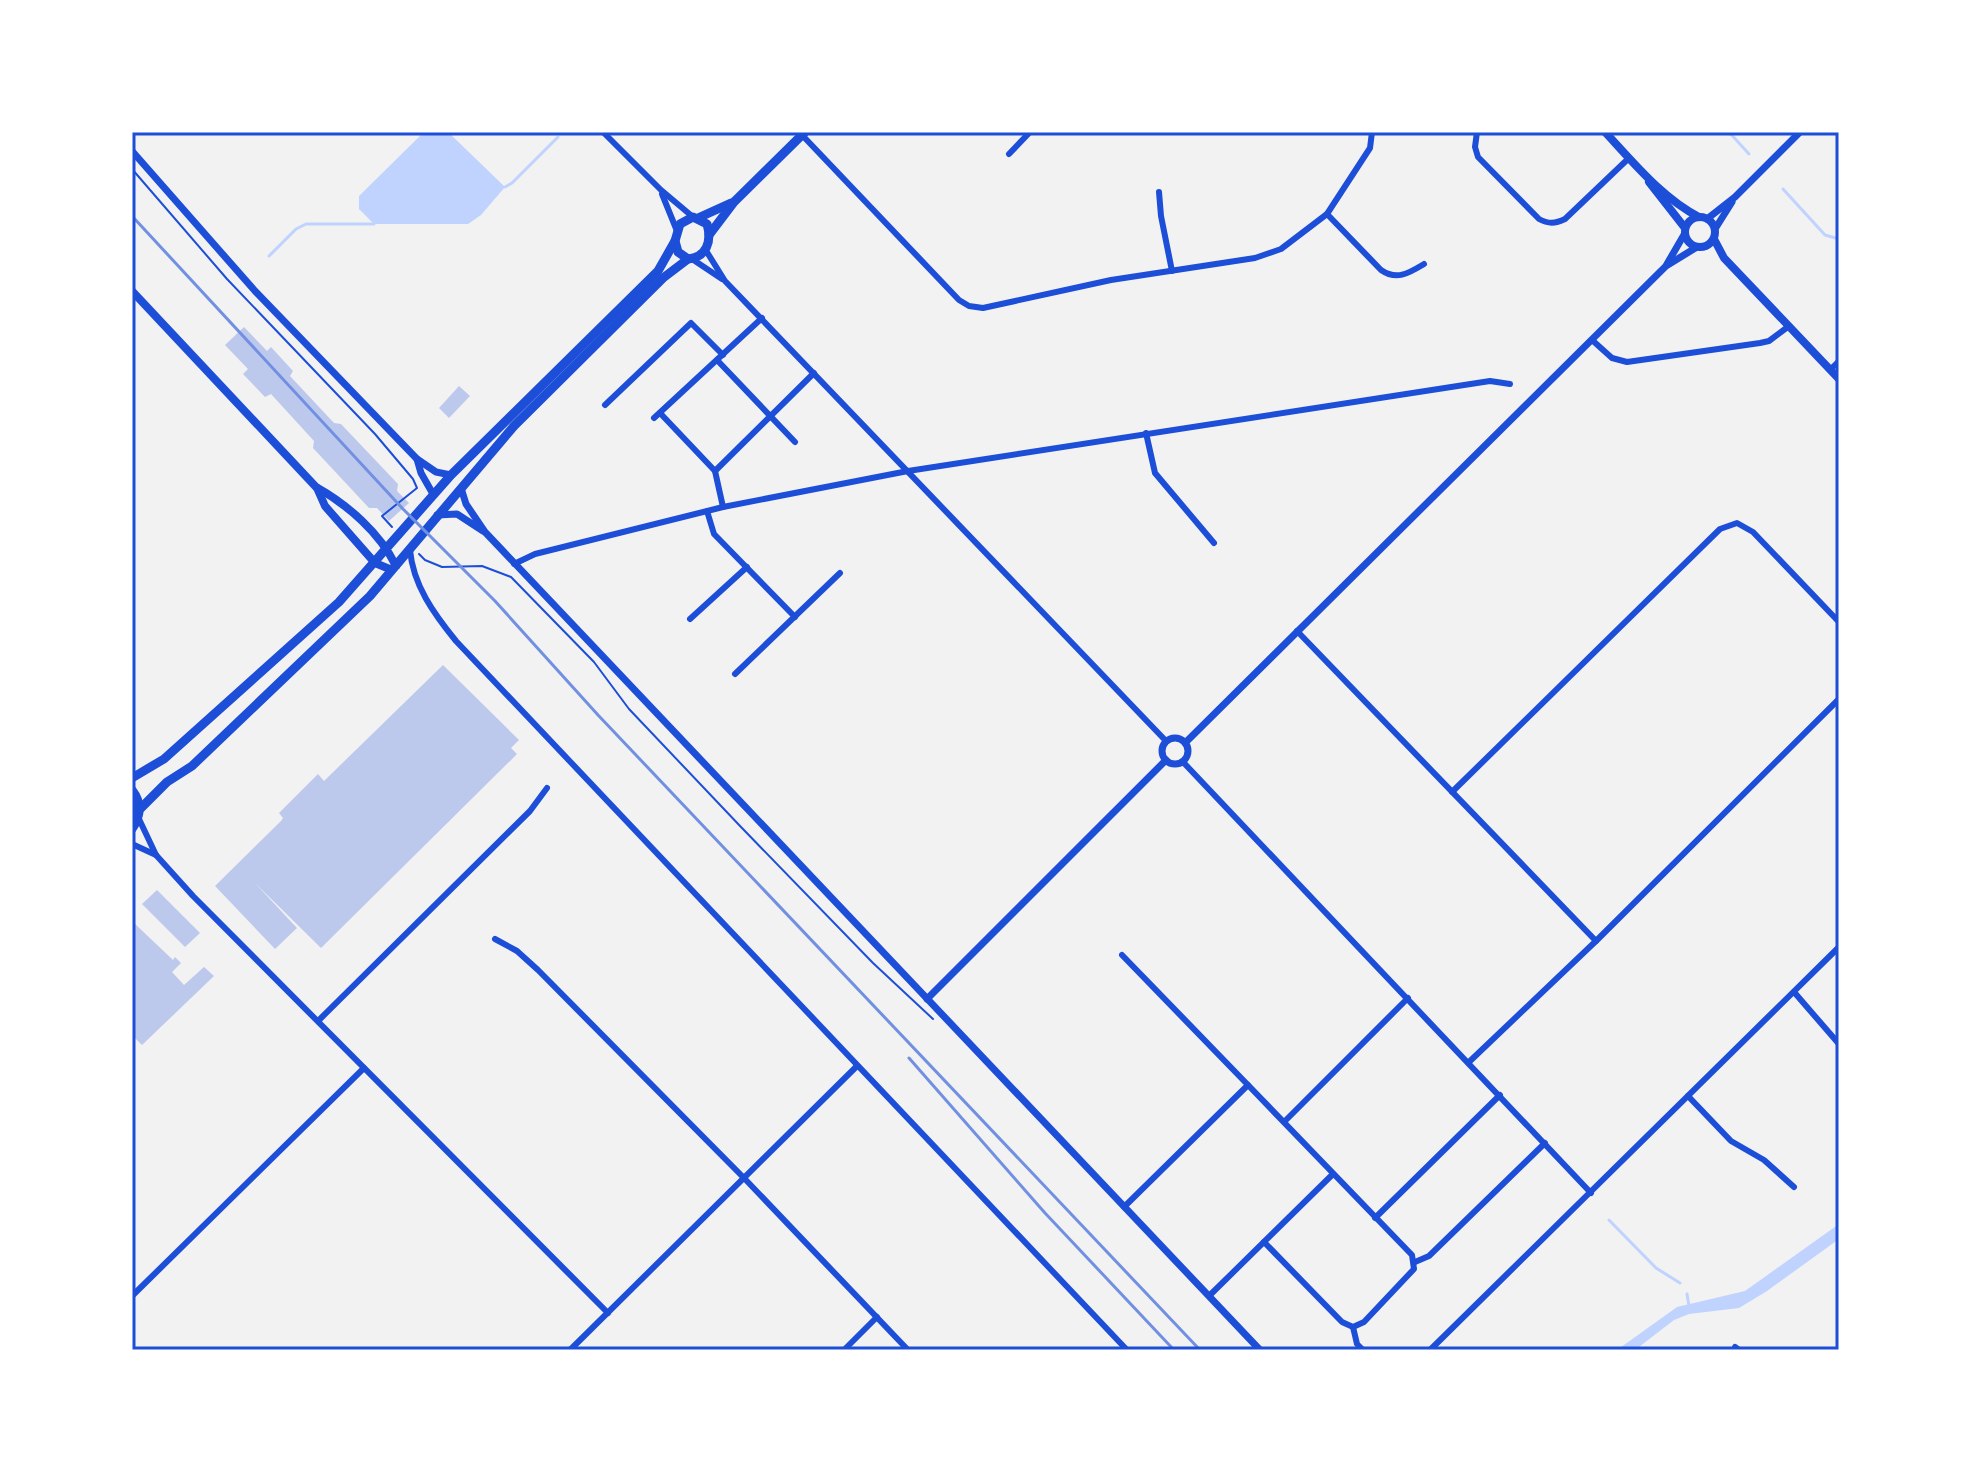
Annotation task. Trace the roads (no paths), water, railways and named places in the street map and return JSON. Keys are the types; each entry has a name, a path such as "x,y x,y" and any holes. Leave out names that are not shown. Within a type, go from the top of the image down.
{"main road":[{"path":"1605,132 1642,172 1683,208 1703,218 1724,258 1839,379"},
{"path":"132,829 150,796 192,766 354,613 460,487 541,398 663,278 705,249 709,235 734,202 803,133"},
{"path":"1642,172 1685,231 1688,242 1724,258"},
{"path":"132,778 164,759 339,602 451,475 658,271 680,224 734,202"},
{"path":"696,218 707,224 709,235"},
{"path":"1685,231 1691,220 1703,218"},
{"path":"1699,247 1714,234"},
{"path":"676,236 678,252 690,259"},
{"path":"132,291 316,487 325,506 375,563 394,568"},
{"path":"316,487 336,498 387,548 394,568"},
{"path":"132,790 139,814"}],"street":[{"path":"603,132 661,190 696,218"},
{"path":"1009,154 1030,132"},
{"path":"803,133 959,300 969,306 983,308 1111,280 1255,258 1281,249 1327,214 1370,148 1372,132"},
{"path":"1477,132 1475,147 1478,157 1546,223 1565,219 1629,158"},
{"path":"1703,218 1735,197 1800,132"},
{"path":"132,151 255,291 417,459 436,472 451,475"},
{"path":"661,190 676,236"},
{"path":"1159,192 1172,271"},
{"path":"1714,234 1735,197"},
{"path":"1327,214 1389,276 1408,274 1424,264"},
{"path":"1666,266 1685,231"},
{"path":"1185,743 1666,266 1699,247"},
{"path":"705,249 725,281"},
{"path":"690,259 725,281 762,318 1166,741"},
{"path":"723,507 715,471 657,415 762,318"},
{"path":"605,405 691,323 795,442"},
{"path":"1592,340 1612,358 1627,362 1760,343 1769,341 1789,326"},
{"path":"1830,370 1839,361"},
{"path":"715,471 814,373"},
{"path":"514,564 526,556 723,507 908,471 1490,381 1510,384"},
{"path":"1146,433 1155,473 1214,543"},
{"path":"417,459 433,494"},
{"path":"460,487 466,504 485,532"},
{"path":"707,511 714,534 795,617"},
{"path":"436,515 457,514 485,532 1260,1350"},
{"path":"1452,792 1720,529 1737,523 1753,532 1839,622"},
{"path":"409,549 422,592 432,611 456,641 1124,1347 1115,1350"},
{"path":"690,619 747,567"},
{"path":"735,674 840,573"},
{"path":"1297,631 1596,941"},
{"path":"1469,1062 1596,941 1839,699"},
{"path":"1166,741 1178,738 1185,743 1189,751 1183,762"},
{"path":"1166,741 1162,750 1166,760 1172,764 1183,762"},
{"path":"927,999 1166,760"},
{"path":"1183,762 1591,1193"},
{"path":"318,1021 530,811 547,788"},
{"path":"139,814 156,855 193,896 608,1313"},
{"path":"132,844 156,855"},
{"path":"495,939 517,951 538,970 744,1178 908,1350"},
{"path":"1430,1350 1839,947"},
{"path":"1122,955 1412,1255 1415,1262 1410,1276 1364,1322 1353,1327 1342,1322 1264,1242"},
{"path":"1794,992 1839,1044"},
{"path":"1284,1122 1408,998"},
{"path":"570,1350 857,1066"},
{"path":"132,1296 364,1068"},
{"path":"1124,1207 1248,1085"},
{"path":"1375,1218 1500,1095"},
{"path":"1688,1096 1731,1141 1764,1160 1794,1187"},
{"path":"1415,1262 1429,1256 1545,1143"},
{"path":"1209,1296 1333,1174"},
{"path":"844,1350 877,1317"},
{"path":"1353,1327 1357,1344 1363,1350"}],"water":[{"path":"424,132 448,132 505,187 481,215 468,224 374,224 359,209 359,196"},
{"path":"1839,1224 1839,1239 1739,1308 1689,1314 1674,1320 1635,1350 1617,1350 1677,1307 1745,1291"}],"waterway":[{"path":"1729,132 1749,154"},
{"path":"505,187 558,137"},
{"path":"1783,189 1825,235 1839,239"},
{"path":"269,256 296,229 306,224 374,224"},
{"path":"1609,1220 1656,1268 1680,1283"},
{"path":"1687,1294 1689,1306"}],"railway":[{"path":"132,216 403,509 495,601 598,715 1200,1350"},
{"path":"909,1058 1045,1213 1174,1350"}]}
